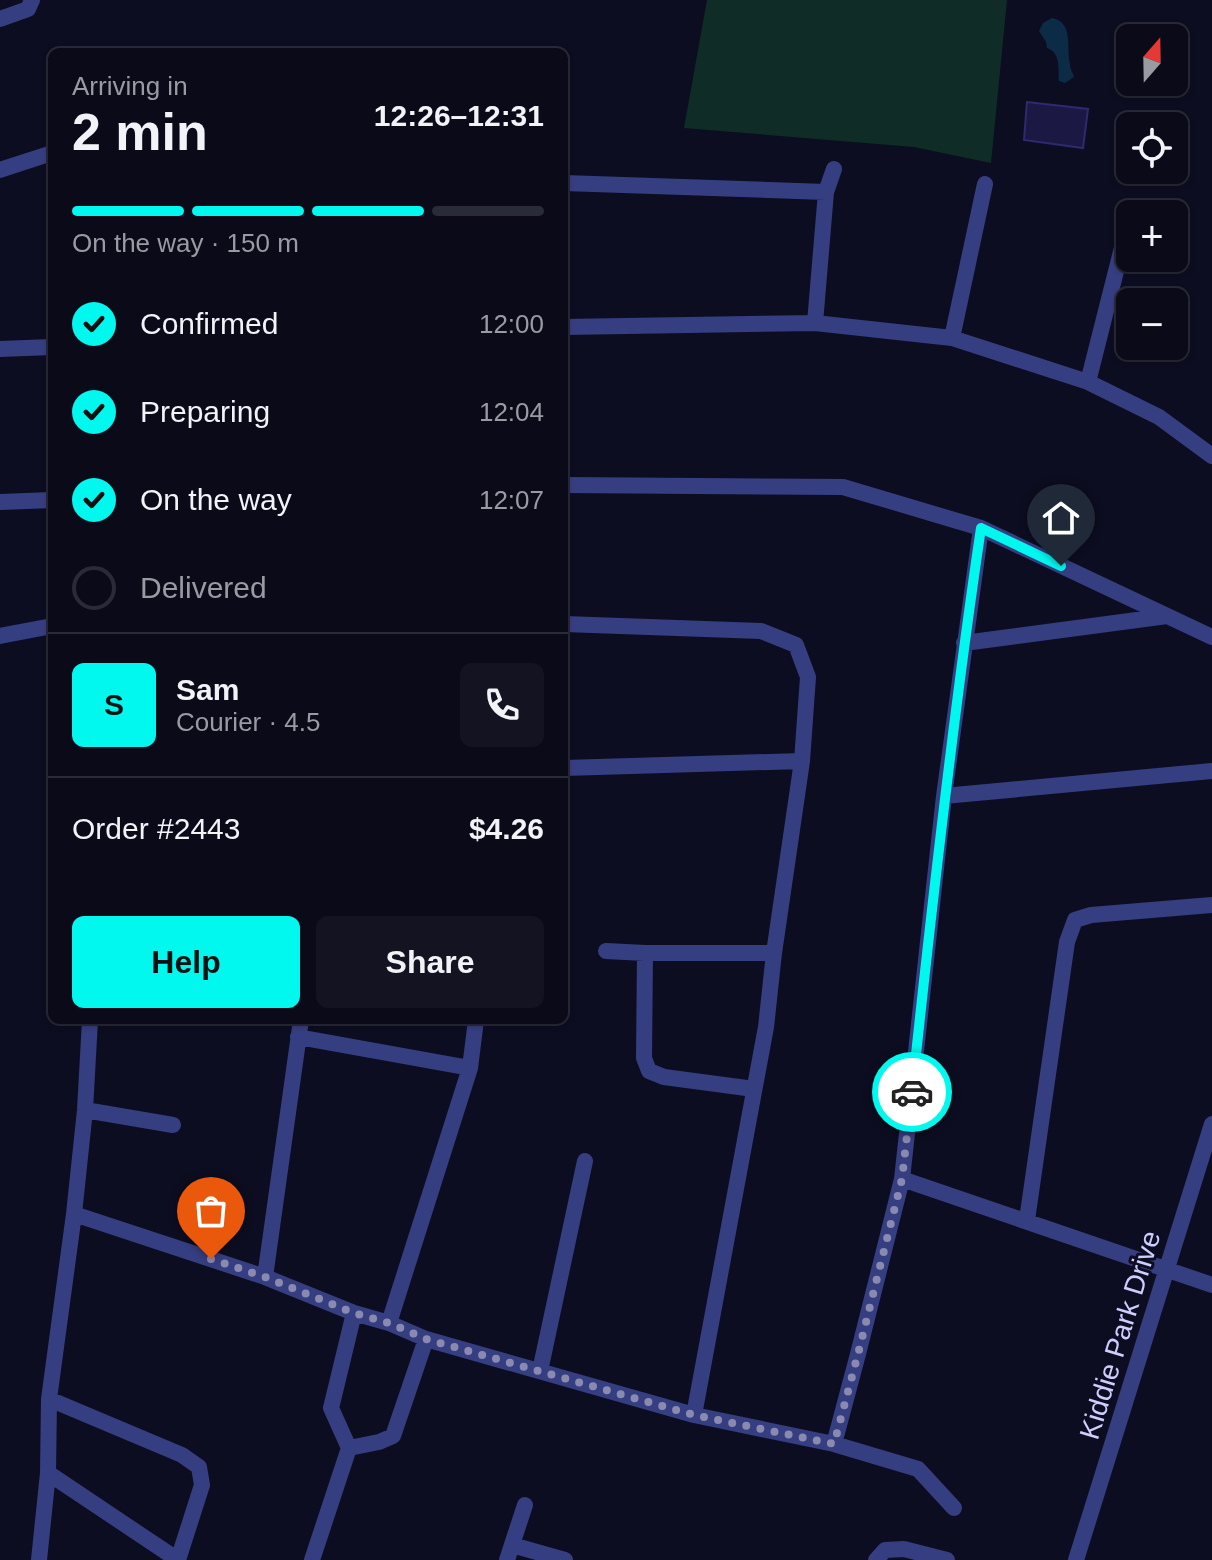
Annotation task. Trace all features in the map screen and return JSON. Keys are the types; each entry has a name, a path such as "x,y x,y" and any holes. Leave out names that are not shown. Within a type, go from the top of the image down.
{"street":[{"path":"0,19 28,9 32,0"},
{"path":"0,170 48,154"},
{"path":"815,323 826,192 834,169"},
{"path":"568,183 826,192"},
{"path":"952,338 985,184"},
{"path":"1088,382 1116,271"},
{"path":"568,327 815,323 952,338 1088,382 1159,417 1212,456"},
{"path":"0,349 48,347"},
{"path":"568,485 843,487 981,528 1212,637"},
{"path":"0,502 48,500"},
{"path":"834,1444 902,1179 944,796 981,528"},
{"path":"964,643 1167,616"},
{"path":"568,624 761,631 796,645 808,677 802,761 766,1027 694,1415"},
{"path":"0,636 48,627"},
{"path":"568,768 802,761"},
{"path":"944,796 1212,771"},
{"path":"1027,1220 1067,942 1075,920 1091,915 1212,905"},
{"path":"606,951 774,953"},
{"path":"645,953 644,1058 649,1071 664,1077 754,1089"},
{"path":"39,1560 48,1473 49,1399 74,1214 90,1024"},
{"path":"389,1323 470,1068 476,1024"},
{"path":"265,1277 300,1028 470,1068"},
{"path":"85,1110 173,1125"},
{"name":"Kiddie Park Drive","path":"1076,1560 1212,1124"},
{"path":"540,1371 585,1161"},
{"path":"902,1179 1212,1285"},
{"path":"74,1214 265,1277 426,1339 694,1415 834,1444 918,1469 954,1508"},
{"path":"312,1560 349,1448 331,1408 354,1313"},
{"path":"349,1448 393,1436 426,1339"},
{"path":"48,1473 178,1560 202,1485 199,1467 182,1455 49,1399"},
{"path":"525,1505 509,1553 565,1560"},
{"path":"876,1560 885,1550 904,1549 947,1560"}],"green space":[{"path":"707,0 1007,0 991,163 914,147 684,128"}],"water":[{"path":"1052,18 1064,25 1068,36 1074,77 1065,83 1059,81 1055,53 1047,48 1039,31 1043,23"}],"building":[{"path":"1027,102 1088,109 1083,148 1024,140"}],"way so far":[{"path":"211,1259 426,1339 694,1415 834,1444 902,1179 912,1092"}],"route":[{"path":"912,1092 944,796 981,528 1061,566"}]}
